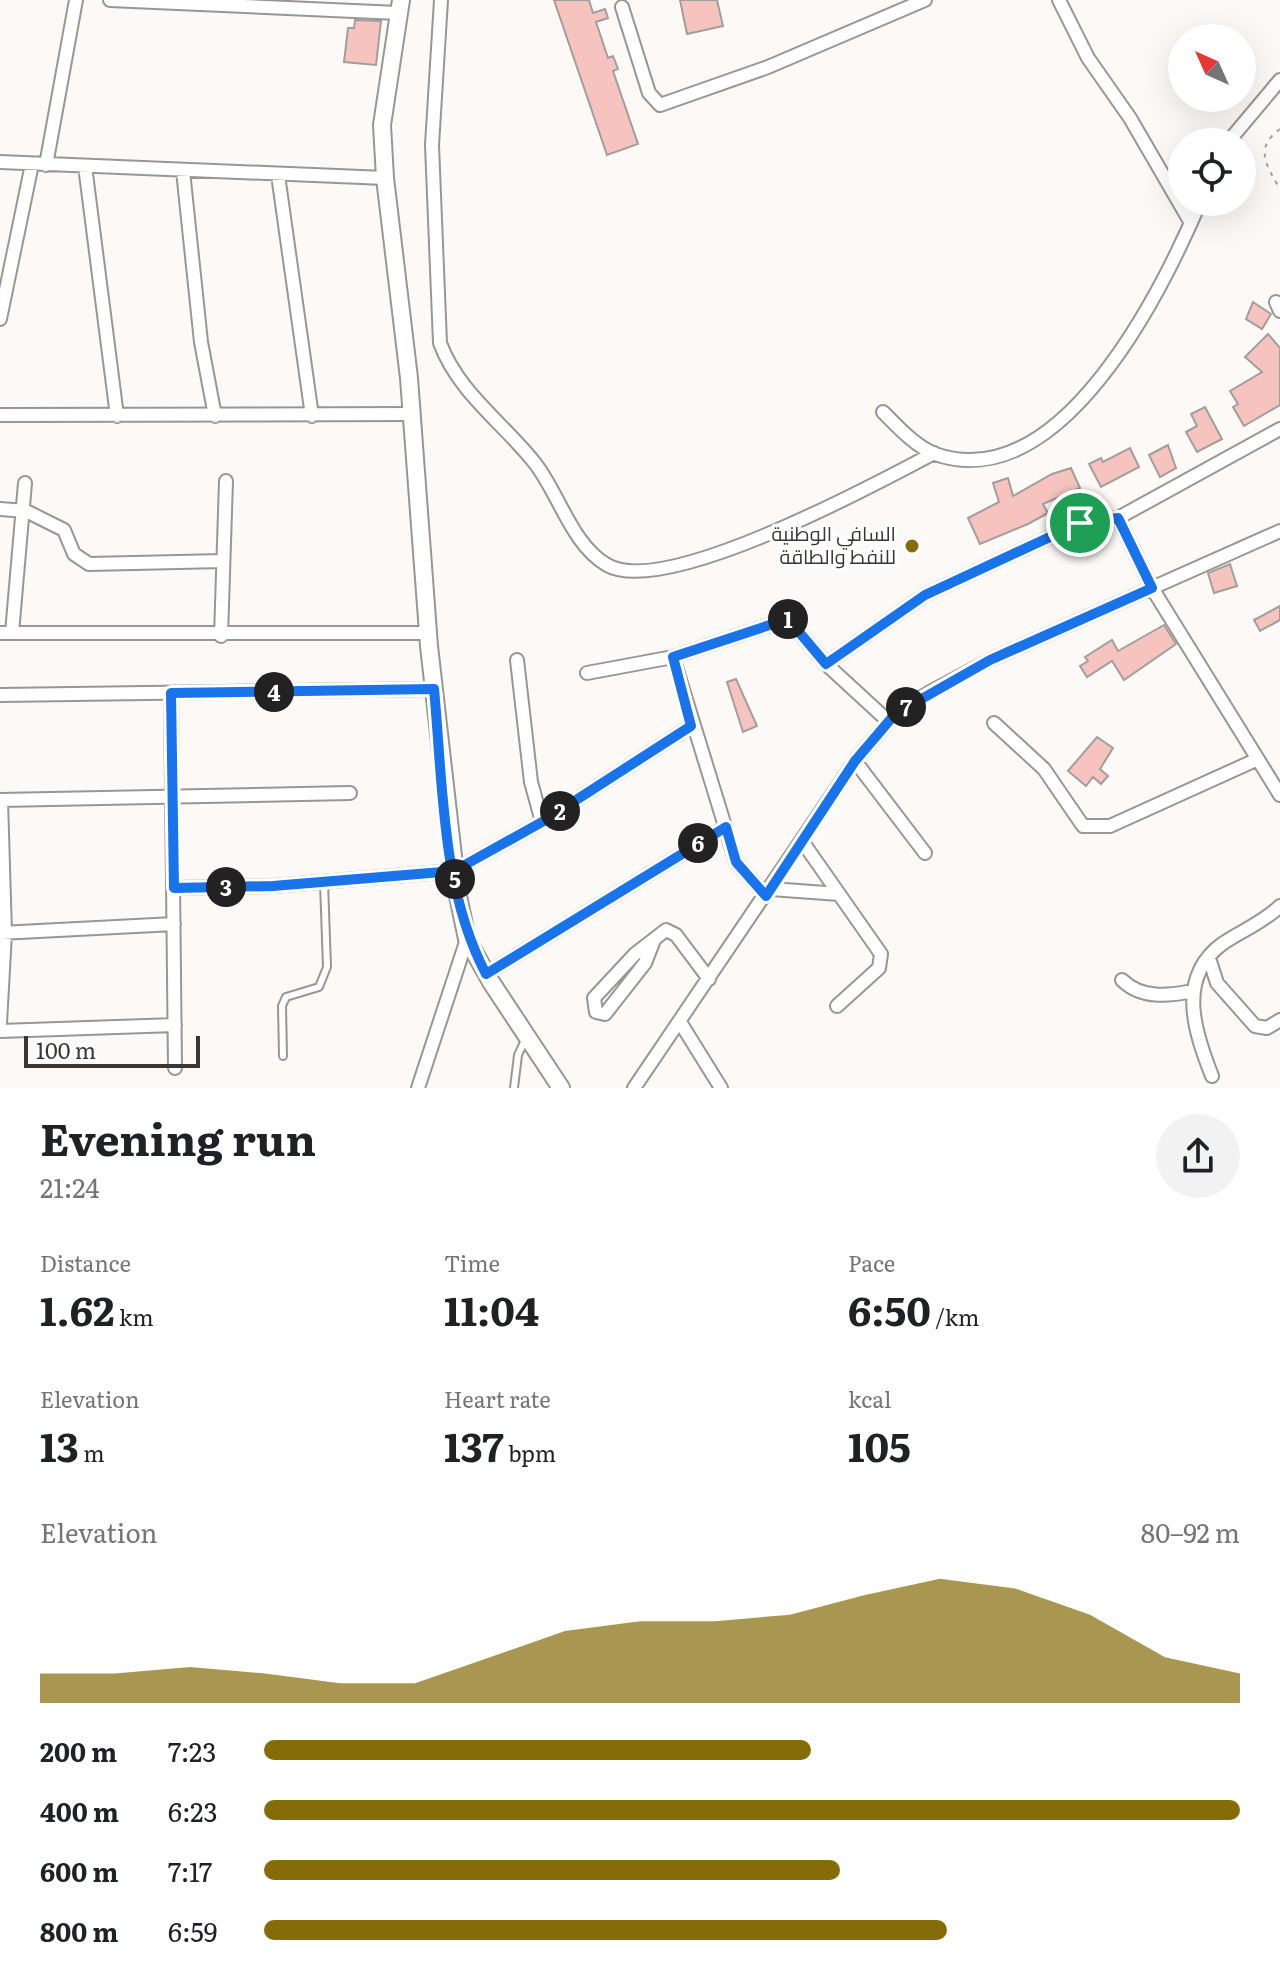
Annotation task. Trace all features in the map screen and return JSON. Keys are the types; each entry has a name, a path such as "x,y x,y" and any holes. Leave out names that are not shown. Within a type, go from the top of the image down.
{"main road":[{"path":"399,6 382,125 385,178 412,414 434,689 454,871 467,939 486,974 561,1088"}],"street":[{"path":"46,165 76,0"},
{"path":"110,0 399,6"},
{"path":"441,0 432,145 440,343 446,358 480,405 533,461 579,537 604,563 621,571 657,571 723,550 776,531 934,453"},
{"path":"622,7 649,93 660,105 768,67 925,0"},
{"path":"1059,0 1088,58 1130,118 1191,223"},
{"path":"1240,128 1280,80"},
{"path":"0,162 385,178"},
{"path":"0,319 32,164"},
{"path":"85,166 117,416"},
{"path":"183,171 201,342 215,416"},
{"path":"278,175 312,416"},
{"path":"883,412 934,453 960,458 987,456 1016,448 1042,435 1077,408 1123,348 1194,216"},
{"path":"0,415 412,414"},
{"path":"826,664 925,595 1080,523 1118,518 1280,429"},
{"path":"221,636 226,481"},
{"path":"25,483 6,633 221,636 429,633"},
{"path":"0,509 22,510 64,530 74,554 89,564 223,561"},
{"path":"1118,518 1152,588 1280,795"},
{"path":"634,1088 855,761 888,721 930,692 990,660 1280,531"},
{"path":"587,673 673,657 788,619 826,664 888,721"},
{"path":"673,657 691,726 736,862 768,892 839,894"},
{"path":"517,660 531,782 542,822"},
{"path":"0,695 434,689"},
{"path":"171,693 175,1068"},
{"path":"994,723 1044,769 1083,826 1110,826 1258,759"},
{"path":"174,888 454,871 542,822 691,726"},
{"path":"855,761 925,853"},
{"path":"0,1023 3,933 0,800 350,793"},
{"path":"486,974 726,827"},
{"path":"802,841 882,959 879,968 837,1006"},
{"path":"1212,1076 1193,1022 1193,991 1209,958 1220,946 1280,906"},
{"path":"3,933 174,924"},
{"path":"654,940 645,963 605,1014 596,1012 594,998 654,940 666,930 671,930 709,979"},
{"path":"418,1088 467,939"},
{"path":"1209,958 1217,983 1255,1026 1267,1028 1280,1020"},
{"path":"1122,980 1144,993 1169,995 1193,991"},
{"path":"680,1022 721,1088"},
{"path":"0,1031 175,1025"}],"lane":[{"path":"283,1056 282,1006 286,997 319,987 327,967 324,881"},
{"path":"514,1088 518,1055 527,1037"}],"path":[{"path":"1280,129 1264,144 1262,155 1280,189"}],"building":[{"path":"554,0 589,0 593,13 605,9 608,18 596,22 608,58 613,56 618,69 613,71 638,144 607,155"},
{"path":"680,0 717,0 723,26 687,34"},
{"path":"355,20 381,21 376,65 344,62 348,28 354,28"},
{"path":"1253,302 1271,314 1262,329 1246,319"},
{"path":"1268,334 1280,348 1280,405 1244,426 1233,407 1238,404 1230,391 1262,372 1245,357"},
{"path":"1205,407 1222,439 1197,452 1186,432 1197,426 1191,414"},
{"path":"1168,445 1176,468 1160,477 1149,455"},
{"path":"1130,448 1139,467 1101,487 1089,464 1101,458 1103,462"},
{"path":"1071,468 1080,488 1043,504 1048,513 980,544 968,518 999,502 993,483 1008,478 1013,496 1052,474"},
{"path":"1230,564 1237,586 1214,593 1208,573"},
{"path":"1280,606 1280,620 1260,631 1254,620"},
{"path":"1164,625 1176,644 1124,680 1112,661 1087,677 1080,666 1088,661 1085,657 1112,640 1118,651"},
{"path":"736,679 757,726 743,732 727,682"},
{"path":"1097,737 1113,748 1100,769 1108,776 1101,784 1093,777 1086,786 1068,771"}],"place":[{"name":"السافي الوطنية للنفط والطاقة","path":"912,546"}],"route":[{"path":"1080,523 925,595 826,664 788,619 673,657 691,726 542,822 454,871 273,886 174,888 171,693 434,689 447,822 454,871 457,891 467,939 486,974 726,827 736,862 766,896 855,761 895,714 990,660 1152,588 1118,518 1080,523"}]}
